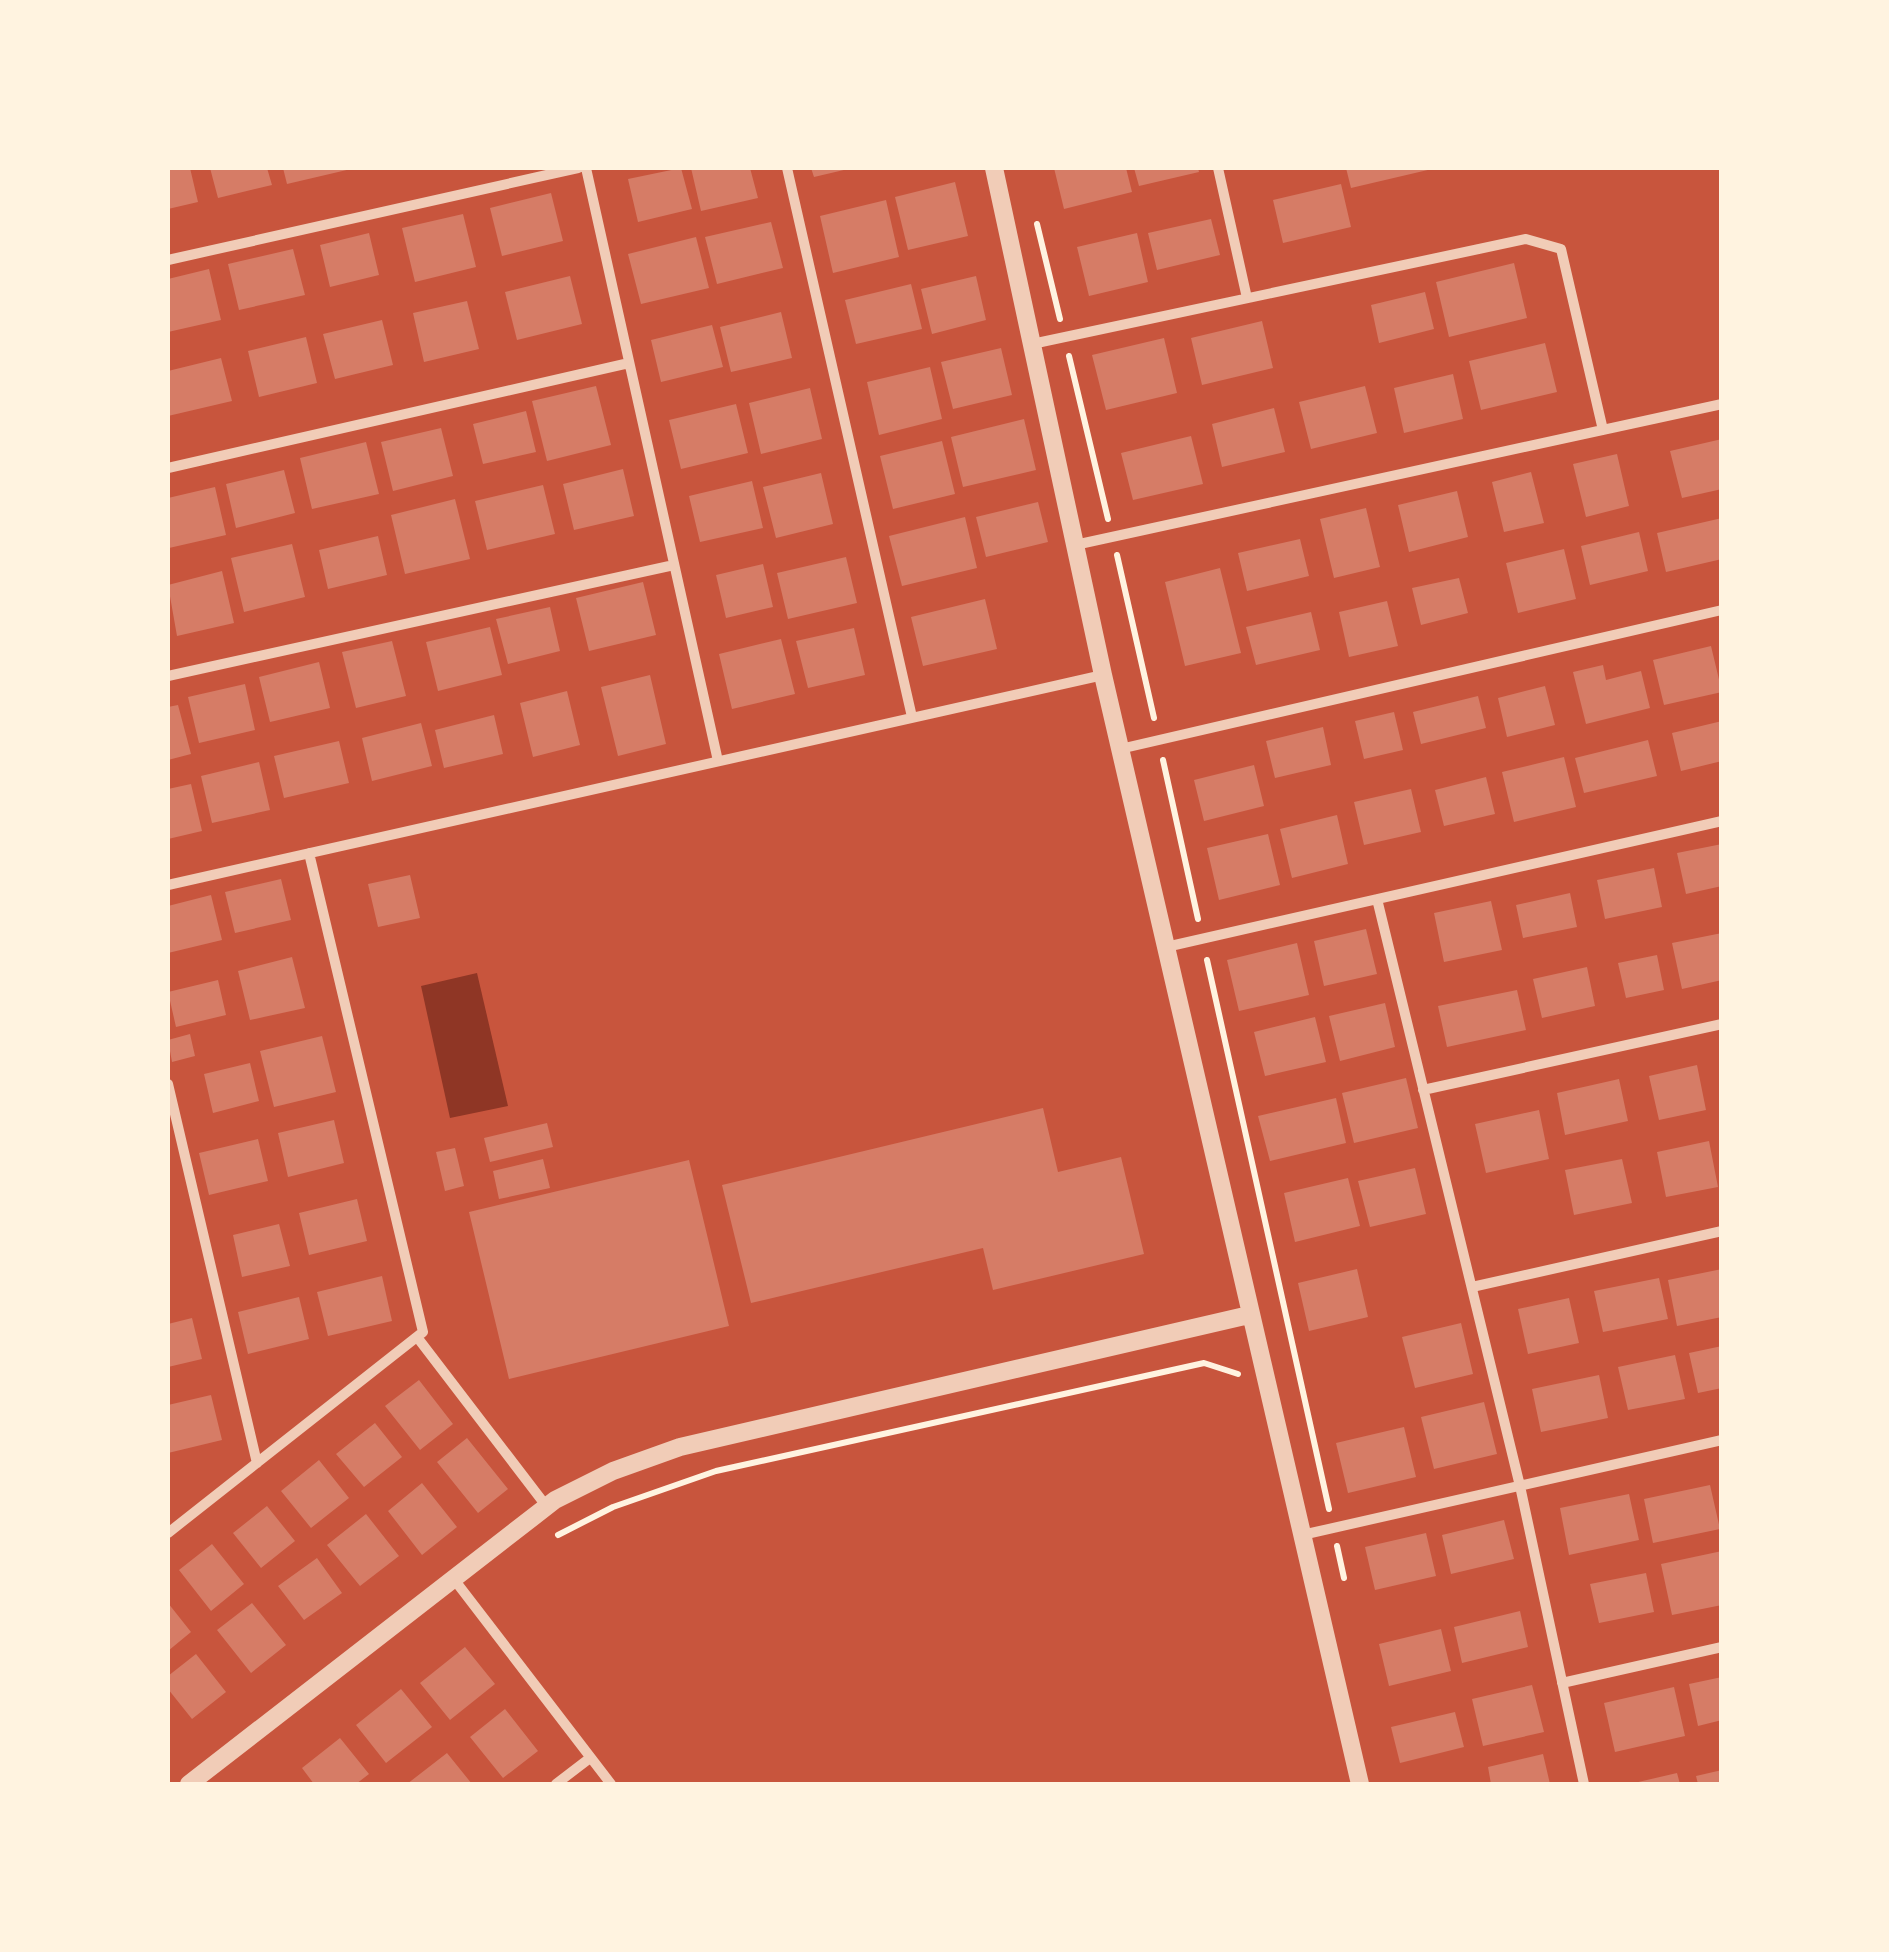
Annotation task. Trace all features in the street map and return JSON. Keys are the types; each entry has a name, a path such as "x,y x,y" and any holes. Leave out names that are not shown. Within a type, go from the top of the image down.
{"street":[{"path":"168,260 578,168"},
{"path":"586,168 718,761"},
{"path":"787,168 912,718"},
{"path":"994,168 1103,675 1360,1784"},
{"path":"1218,168 1247,298"},
{"path":"1032,344 1526,239 1562,249 1604,430"},
{"path":"168,468 629,363"},
{"path":"1075,545 1722,404"},
{"path":"168,676 674,565"},
{"path":"1120,749 1722,610"},
{"path":"168,885 1103,675"},
{"path":"1166,948 1722,821"},
{"path":"168,1533 424,1332 309,853"},
{"path":"1377,899 1520,1486 1584,1784"},
{"path":"1423,1090 1722,1024"},
{"path":"168,1084 257,1463"},
{"path":"1472,1287 1722,1230"},
{"path":"190,1784 547,1506 613,1471 680,1447 1249,1316"},
{"path":"417,1338 547,1506"},
{"path":"1301,1536 1722,1440"},
{"path":"453,1578 610,1784"},
{"path":"1562,1683 1722,1647"},
{"path":"556,1784 590,1758"}],"path":[{"path":"1033,205 1159,740 1345,1586"},
{"path":"550,1539 613,1507 716,1470 1204,1363 1249,1378"}],"shaded area":[{"path":"477,973 508,1106 450,1118 421,986"}],"building":[{"path":"168,168 190,168 198,202 168,209"},
{"path":"210,168 267,168 272,185 218,198"},
{"path":"283,168 350,168 351,169 287,184"},
{"path":"681,168 692,209 638,222 628,179"},
{"path":"691,168 750,168 758,198 701,211"},
{"path":"811,168 848,168 848,169 814,177"},
{"path":"1054,168 1126,168 1132,192 1064,209"},
{"path":"1134,168 1198,168 1199,172 1139,186"},
{"path":"1346,168 1432,168 1432,169 1351,188"},
{"path":"955,182 968,236 908,250 895,197"},
{"path":"1341,184 1351,227 1283,243 1273,200"},
{"path":"551,193 563,241 502,256 490,208"},
{"path":"886,200 899,257 833,273 820,216"},
{"path":"463,214 476,267 415,282 402,228"},
{"path":"1211,219 1220,255 1157,270 1148,233"},
{"path":"771,222 783,268 717,284 705,237"},
{"path":"369,233 379,275 330,287 320,245"},
{"path":"1137,233 1148,282 1089,296 1077,247"},
{"path":"696,237 709,288 641,304 628,254"},
{"path":"293,249 305,295 239,310 228,264"},
{"path":"1514,263 1527,318 1449,337 1436,282"},
{"path":"209,269 221,320 168,332 168,279"},
{"path":"570,276 582,324 517,340 505,292"},
{"path":"976,276 986,320 932,334 921,289"},
{"path":"911,284 922,329 856,344 845,300"},
{"path":"1425,292 1434,329 1379,343 1371,305"},
{"path":"467,301 479,349 424,362 413,313"},
{"path":"781,312 792,358 731,372 720,327"},
{"path":"382,320 393,365 335,379 323,334"},
{"path":"1262,321 1273,368 1202,385 1191,338"},
{"path":"712,325 723,367 661,382 651,340"},
{"path":"306,337 317,383 259,397 248,351"},
{"path":"1164,338 1177,393 1106,410 1092,355"},
{"path":"1545,343 1557,392 1481,410 1469,361"},
{"path":"1001,348 1012,395 953,409 941,362"},
{"path":"221,358 232,401 168,416 168,371"},
{"path":"930,367 942,419 879,435 867,382"},
{"path":"1453,374 1463,419 1404,433 1394,388"},
{"path":"596,386 611,445 547,461 532,401"},
{"path":"1365,386 1377,433 1311,449 1299,402"},
{"path":"810,388 822,439 761,454 749,403"},
{"path":"736,404 748,453 681,469 669,420"},
{"path":"1274,408 1285,452 1222,467 1212,424"},
{"path":"526,411 536,452 483,464 473,424"},
{"path":"1024,419 1036,470 963,487 951,437"},
{"path":"441,428 453,476 393,491 381,442"},
{"path":"1191,436 1203,484 1133,500 1121,453"},
{"path":"1722,439 1722,489 1682,498 1670,451"},
{"path":"942,441 955,494 893,509 880,456"},
{"path":"366,442 379,494 312,509 300,458"},
{"path":"1617,454 1629,506 1586,517 1573,464"},
{"path":"623,469 634,516 574,530 563,484"},
{"path":"284,470 295,513 236,528 226,484"},
{"path":"1531,472 1544,523 1504,532 1492,482"},
{"path":"821,473 833,524 776,538 763,487"},
{"path":"752,481 763,528 700,542 689,496"},
{"path":"543,485 555,534 487,550 475,501"},
{"path":"215,487 226,535 169,548 168,498"},
{"path":"1457,491 1468,537 1409,552 1398,505"},
{"path":"455,499 470,559 405,574 391,515"},
{"path":"1038,502 1048,542 986,557 976,517"},
{"path":"1366,508 1380,567 1334,578 1320,519"},
{"path":"965,517 977,568 902,586 889,536"},
{"path":"1722,518 1722,559 1666,572 1657,533"},
{"path":"1639,532 1648,571 1590,585 1581,546"},
{"path":"378,536 387,575 328,589 319,550"},
{"path":"1300,539 1309,576 1247,591 1238,553"},
{"path":"292,544 305,597 244,612 231,558"},
{"path":"1564,549 1576,599 1518,613 1506,563"},
{"path":"846,557 857,603 788,619 777,573"},
{"path":"763,564 773,607 726,618 716,575"},
{"path":"1220,568 1241,653 1185,666 1165,582"},
{"path":"222,571 234,623 177,636 168,585"},
{"path":"1459,578 1468,613 1421,625 1412,588"},
{"path":"643,582 656,635 589,651 576,598"},
{"path":"985,599 997,649 923,666 911,617"},
{"path":"1387,601 1398,646 1349,657 1339,612"},
{"path":"550,607 560,651 508,664 496,619"},
{"path":"1311,612 1320,650 1256,665 1246,627"},
{"path":"490,627 502,675 438,691 426,642"},
{"path":"854,628 865,675 808,688 796,641"},
{"path":"781,639 795,694 732,709 719,654"},
{"path":"392,641 406,696 356,708 342,652"},
{"path":"1711,646 1722,692 1664,705 1653,660"},
{"path":"319,662 330,708 270,722 259,677"},
{"path":"1603,665 1606,680 1641,671 1650,708 1586,724 1573,672"},
{"path":"650,675 666,744 618,756 601,687"},
{"path":"245,684 255,730 199,743 188,697"},
{"path":"1545,686 1555,725 1507,737 1498,698"},
{"path":"567,691 580,745 533,757 520,703"},
{"path":"1478,696 1486,728 1421,744 1413,712"},
{"path":"178,705 191,754 168,760 168,707"},
{"path":"1394,712 1403,750 1364,759 1355,721"},
{"path":"494,715 503,754 444,768 435,730"},
{"path":"1722,721 1722,761 1681,771 1672,733"},
{"path":"421,723 432,766 372,781 362,738"},
{"path":"1323,727 1331,765 1275,778 1266,741"},
{"path":"1648,740 1657,776 1584,793 1575,758"},
{"path":"339,741 349,783 284,798 274,756"},
{"path":"1564,757 1576,807 1514,822 1502,772"},
{"path":"259,762 270,810 212,823 201,776"},
{"path":"1254,765 1264,806 1204,821 1194,780"},
{"path":"1486,777 1495,814 1444,826 1435,790"},
{"path":"191,784 202,831 168,839 168,789"},
{"path":"1411,789 1421,832 1364,845 1354,802"},
{"path":"1337,815 1348,864 1292,878 1280,829"},
{"path":"1268,834 1280,885 1219,900 1207,848"},
{"path":"1722,844 1722,886 1686,894 1677,853"},
{"path":"1654,868 1662,907 1605,919 1597,880"},
{"path":"410,875 420,918 378,927 368,884"},
{"path":"281,879 291,920 235,933 225,892"},
{"path":"1570,893 1577,927 1523,938 1516,905"},
{"path":"211,895 222,940 168,953 168,906"},
{"path":"1491,901 1502,950 1444,962 1434,913"},
{"path":"1366,929 1377,974 1324,986 1314,941"},
{"path":"1722,933 1722,980 1682,989 1672,943"},
{"path":"1297,943 1309,995 1239,1011 1227,960"},
{"path":"1657,955 1664,990 1626,998 1618,963"},
{"path":"292,957 305,1008 250,1020 238,971"},
{"path":"1587,967 1595,1006 1542,1018 1533,979"},
{"path":"218,980 226,1015 176,1027 168,992"},
{"path":"1517,990 1526,1030 1447,1047 1438,1006"},
{"path":"1385,1003 1395,1047 1340,1061 1329,1016"},
{"path":"1315,1017 1326,1062 1265,1076 1254,1032"},
{"path":"190,1034 195,1056 172,1062 168,1040"},
{"path":"322,1036 336,1092 274,1107 260,1051"},
{"path":"250,1063 259,1101 213,1113 204,1074"},
{"path":"1697,1065 1706,1110 1659,1120 1649,1076"},
{"path":"1406,1078 1418,1128 1354,1143 1342,1093"},
{"path":"1619,1079 1628,1121 1565,1135 1557,1093"},
{"path":"1336,1098 1346,1143 1270,1161 1258,1116"},
{"path":"1043,1108 1058,1172 1121,1157 1144,1254 993,1290 983,1248 751,1303 722,1185"},
{"path":"1539,1110 1549,1159 1486,1173 1475,1124"},
{"path":"334,1120 344,1163 288,1177 278,1133"},
{"path":"547,1123 553,1147 490,1162 484,1138"},
{"path":"258,1139 268,1181 209,1195 199,1153"},
{"path":"1709,1141 1718,1187 1666,1197 1657,1152"},
{"path":"455,1148 464,1186 445,1191 436,1152"},
{"path":"543,1159 550,1188 499,1199 493,1171"},
{"path":"1622,1159 1632,1203 1574,1215 1565,1170"},
{"path":"689,1160 729,1326 509,1379 469,1212"},
{"path":"1415,1168 1426,1214 1370,1227 1358,1181"},
{"path":"1348,1178 1360,1226 1295,1242 1284,1193"},
{"path":"357,1199 367,1241 309,1255 299,1213"},
{"path":"279,1224 290,1266 242,1277 233,1235"},
{"path":"1357,1269 1368,1317 1309,1331 1298,1283"},
{"path":"1722,1269 1722,1317 1677,1326 1668,1280"},
{"path":"382,1276 392,1321 328,1336 317,1292"},
{"path":"1659,1278 1668,1319 1603,1332 1594,1291"},
{"path":"299,1297 309,1339 248,1354 238,1312"},
{"path":"1569,1298 1579,1343 1528,1354 1518,1309"},
{"path":"192,1318 202,1359 168,1367 168,1324"},
{"path":"1461,1323 1473,1374 1415,1388 1402,1337"},
{"path":"1722,1346 1722,1388 1698,1393 1689,1353"},
{"path":"1675,1355 1685,1399 1628,1410 1618,1367"},
{"path":"1599,1375 1608,1418 1541,1432 1532,1389"},
{"path":"419,1380 453,1424 420,1450 385,1406"},
{"path":"211,1395 222,1440 168,1453 168,1405"},
{"path":"1484,1402 1497,1454 1434,1469 1421,1417"},
{"path":"375,1423 402,1457 364,1487 336,1454"},
{"path":"1404,1427 1416,1477 1348,1493 1336,1443"},
{"path":"467,1438 508,1489 478,1513 437,1462"},
{"path":"319,1460 349,1498 311,1528 281,1491"},
{"path":"422,1483 457,1527 422,1555 388,1511"},
{"path":"1710,1485 1720,1529 1653,1543 1644,1499"},
{"path":"1629,1494 1639,1540 1569,1555 1560,1508"},
{"path":"267,1506 295,1541 261,1568 233,1533"},
{"path":"366,1514 399,1556 360,1586 327,1545"},
{"path":"1504,1520 1514,1559 1451,1574 1442,1535"},
{"path":"1426,1533 1436,1576 1375,1590 1365,1547"},
{"path":"212,1544 244,1584 211,1611 179,1570"},
{"path":"1722,1551 1722,1605 1672,1615 1661,1564"},
{"path":"317,1558 342,1593 304,1620 278,1586"},
{"path":"1646,1573 1654,1612 1599,1623 1590,1584"},
{"path":"168,1603 191,1632 168,1651"},
{"path":"252,1603 286,1645 251,1673 217,1630"},
{"path":"1520,1611 1528,1647 1462,1663 1454,1627"},
{"path":"1441,1629 1451,1671 1389,1686 1379,1644"},
{"path":"465,1647 495,1684 450,1720 420,1683"},
{"path":"196,1654 226,1692 192,1719 168,1689 168,1676"},
{"path":"1722,1677 1722,1720 1698,1726 1689,1684"},
{"path":"1532,1685 1544,1732 1483,1746 1472,1699"},
{"path":"1674,1687 1685,1736 1615,1752 1604,1703"},
{"path":"401,1689 432,1727 386,1763 356,1725"},
{"path":"505,1709 538,1751 503,1778 470,1737"},
{"path":"1455,1712 1464,1747 1400,1763 1391,1727"},
{"path":"340,1738 369,1774 356,1784 314,1784 302,1768"},
{"path":"447,1753 472,1784 407,1784"},
{"path":"1543,1754 1550,1784 1491,1784 1488,1767"},
{"path":"1722,1770 1722,1784 1698,1784 1696,1776"},
{"path":"1677,1773 1680,1784 1634,1784 1634,1783"}]}
